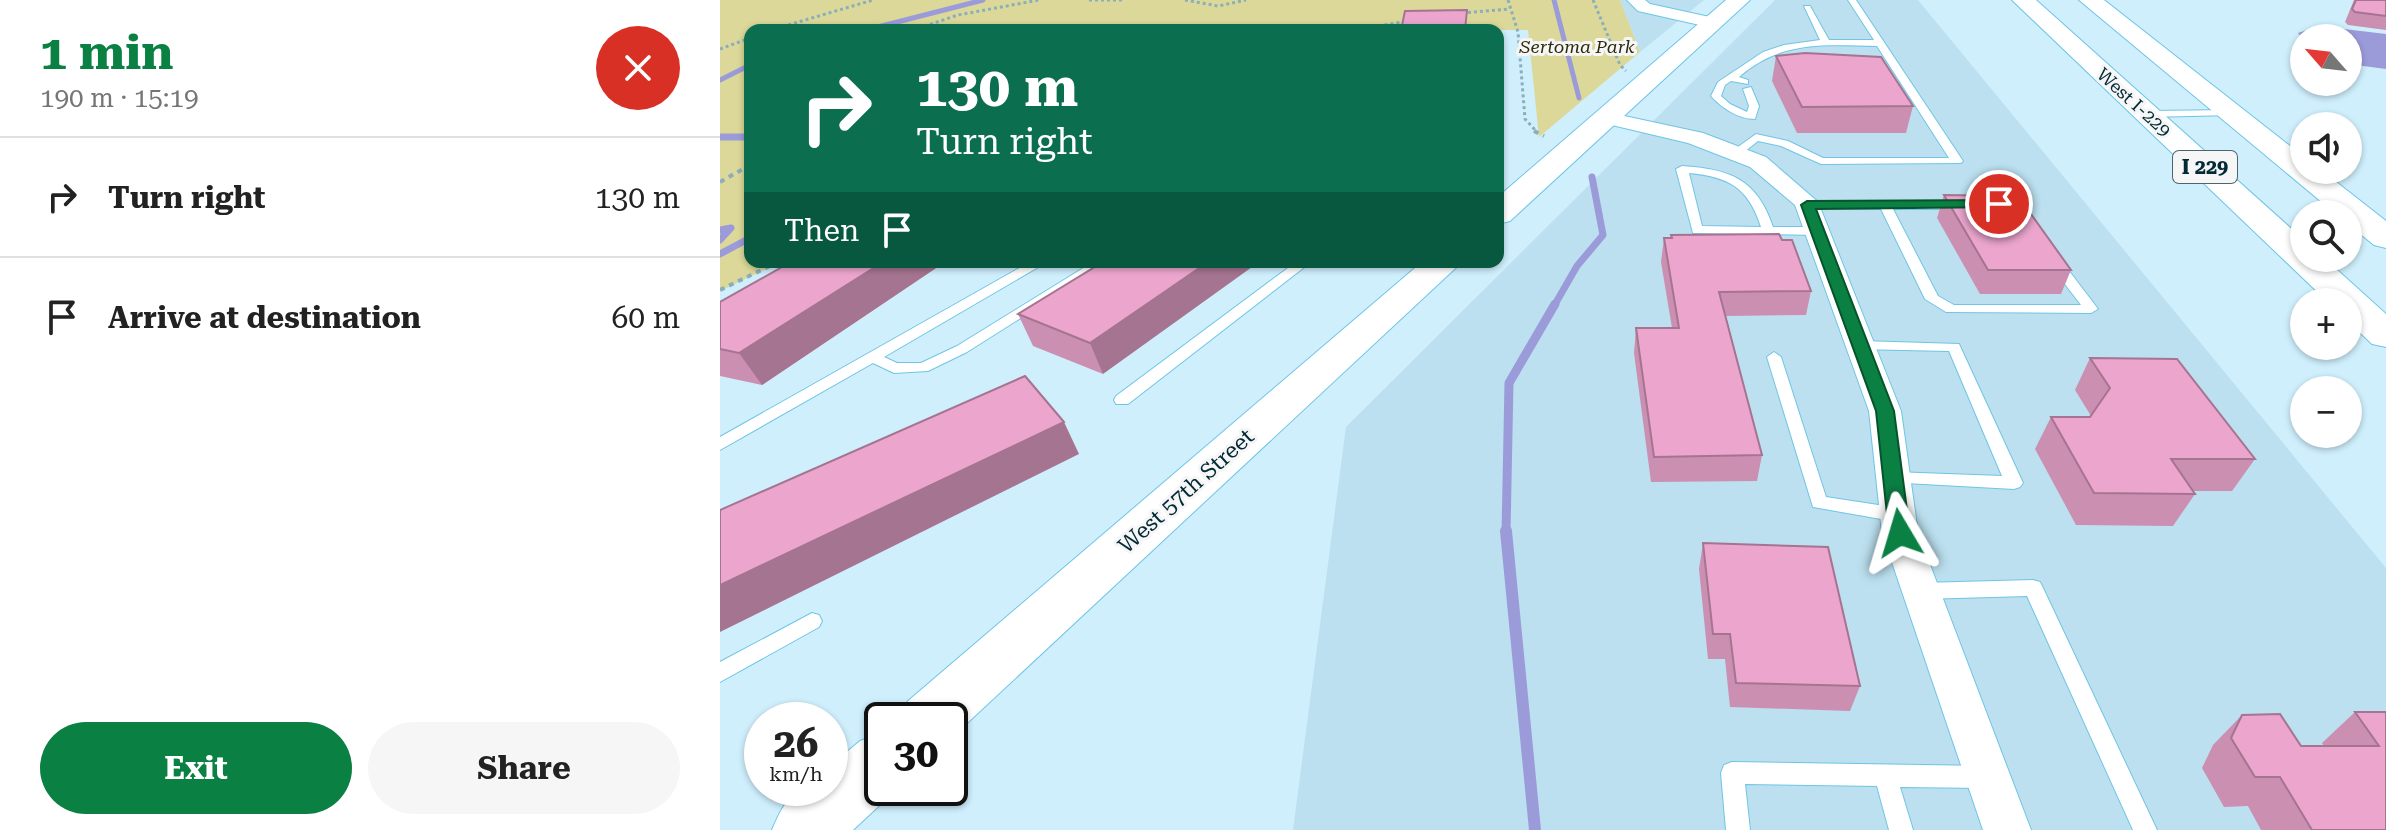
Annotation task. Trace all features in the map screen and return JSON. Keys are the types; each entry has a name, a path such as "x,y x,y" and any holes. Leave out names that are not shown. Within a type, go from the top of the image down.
{"main road":[{"path":"1504,209 1739,0"},
{"name":"West I-229","path":"2023,0 2386,335"},
{"name":"I 229","path":"2090,0 2386,238"},
{"name":"West 57th Street","path":"949,702 1437,268"},
{"path":"805,830 864,778"}],"street":[{"path":"1635,0 1644,8 1713,23"},
{"path":"1606,118 1745,146 1812,218 1885,411 1900,533 2007,830"}],"lane":[{"path":"1734,76 1746,86 1754,106 1745,146 1784,143 1821,161 1957,161 1852,0"},
{"path":"1807,8 1826,43"},
{"path":"1751,117 1726,106 1716,96 1721,84 1767,51 1826,43 1881,43"},
{"path":"2147,114 2231,113"},
{"path":"1768,230 1755,197 1747,189 1717,174 1682,169 1697,230 1768,230 1812,218 1885,205 1970,205"},
{"path":"1885,205 1932,299 1951,309 2091,309 2047,252"},
{"path":"720,444 1030,268"},
{"path":"875,358 894,368 923,368 962,349 1092,268"},
{"path":"1122,400 1296,268"},
{"path":"1861,346 1954,347 2014,483 1893,478"},
{"path":"1774,357 1819,502 1898,515"},
{"path":"1920,591 2033,588 2145,830"},
{"path":"720,673 812,621"},
{"path":"1738,830 1732,773 1988,777"},
{"path":"1886,776 1901,830"}],"path":[{"path":"791,24 873,0"},
{"path":"931,24 958,15 1039,0"},
{"path":"1089,0 1125,0"},
{"path":"1185,0 1218,6 1246,0"},
{"path":"1508,0 1518,32 1525,119 1541,135 1577,144"},
{"path":"1593,0 1620,65 1625,71 1649,80"},
{"path":"1453,14 1509,9"},
{"path":"1392,24 1411,21"},
{"path":"720,49 744,40"},
{"path":"720,182 744,168"},
{"path":"720,290 766,268"}],"shaded area":[{"path":"1620,0 1704,0 1640,52"},
{"path":"1775,0 1918,0 2386,568 2386,830 1293,830 1346,427"}],"green space":[{"name":"Sertoma Park","path":"720,0 1620,0 1640,52 1539,137 1528,30 1504,30 1504,24 744,24 744,268 768,268 720,291"}],"water":[{"path":"2362,31 2386,34 2386,69 2362,66"}],"building":[{"path":"2356,0 2386,0 2386,16 2355,12 2352,9"},
{"path":"1467,10 1466,24 1402,24 1405,11"},
{"path":"1805,53 1881,57 1913,106 1802,107 1776,56"},
{"path":"1944,195 2018,196 2071,270 1988,270"},
{"path":"1779,234 1782,240 1792,240 1811,291 1719,292 1762,455 1654,457 1636,328 1679,328 1664,238 1672,238 1671,235"},
{"path":"780,268 874,268 739,353 720,349 720,302"},
{"path":"1093,268 1199,268 1090,343 1018,314"},
{"path":"2090,358 2177,359 2255,459 2171,459 2195,494 2094,493 2051,417 2090,417 2110,388"},
{"path":"1025,376 1064,422 720,585 720,510"},
{"path":"1703,543 1828,547 1860,686 1736,683 1730,634 1713,634"},
{"path":"2355,712 2386,712 2386,830 2312,830 2280,777 2255,777 2231,738 2242,715 2280,714 2301,746 2379,746"}],"waterway":[{"path":"889,24 983,0"},
{"path":"1554,0 1579,98"},
{"path":"720,80 744,68"},
{"path":"720,137 744,137"},
{"path":"1554,306 1577,266 1603,235 1592,177"},
{"path":"720,230 731,228 720,240"},
{"path":"720,254 744,241"},
{"path":"1506,531 1509,383 1555,304"},
{"path":"1506,531 1535,830"}],"route":[{"path":"1900,533 1885,411 1807,205 1999,204"}]}
